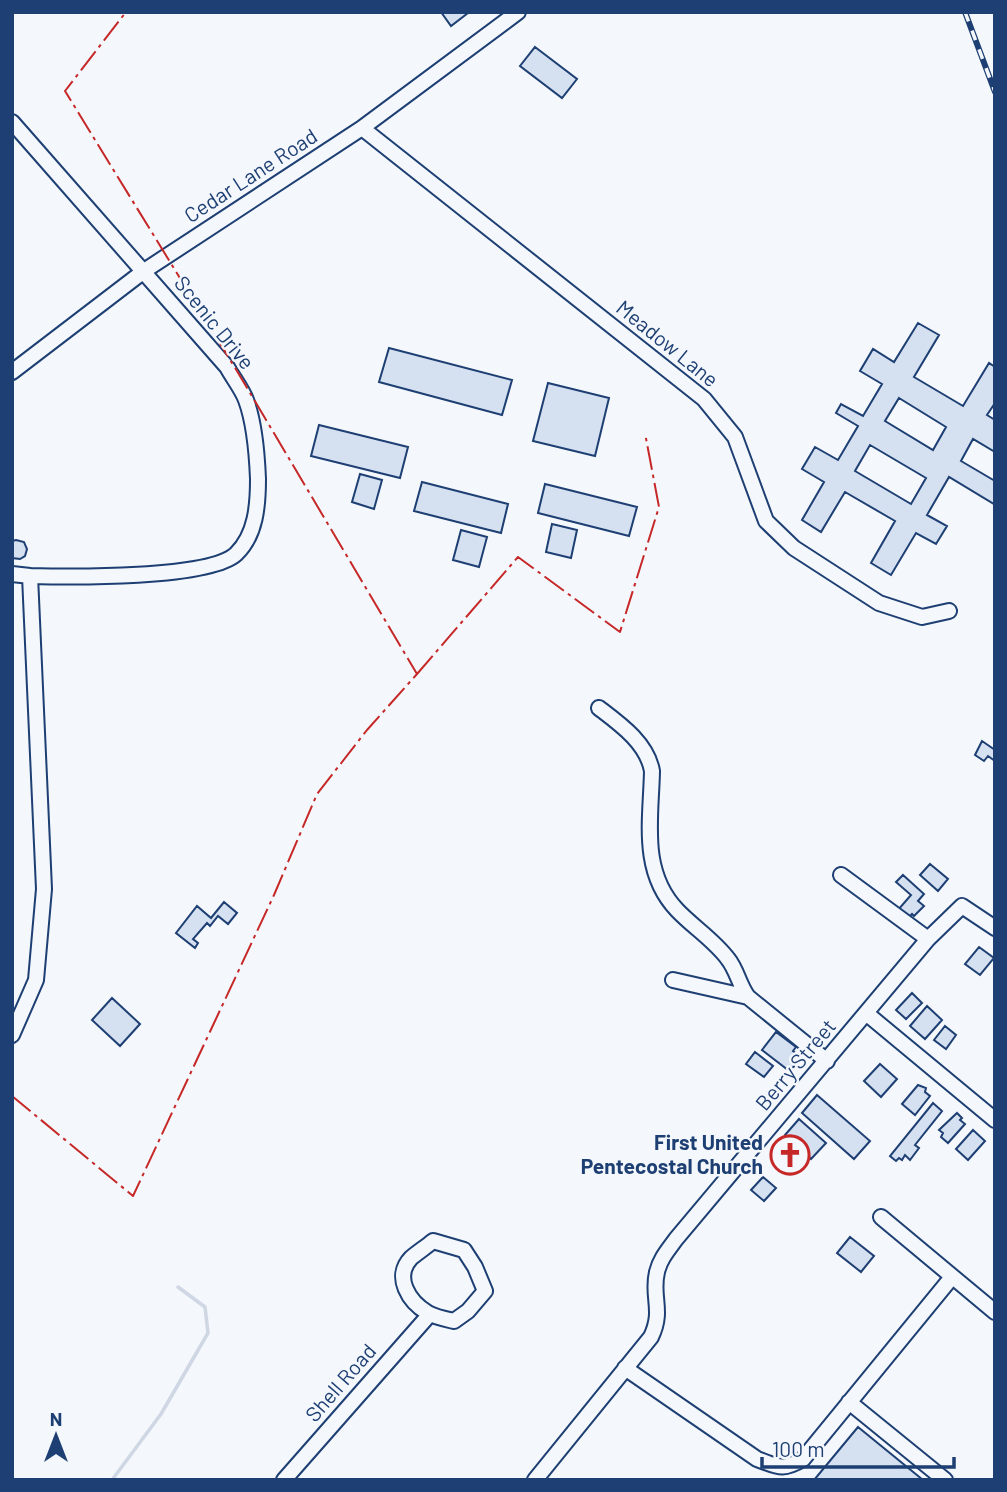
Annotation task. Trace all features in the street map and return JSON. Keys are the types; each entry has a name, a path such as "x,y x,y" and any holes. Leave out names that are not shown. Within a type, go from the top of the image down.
{"street":[{"name":"Cedar Lane Road","path":"12,372 144,271 362,128 514,14"},
{"name":"Scenic Drive","path":"12,122 227,368 246,398 253,429 258,506 247,542 234,556 206,567 149,574 86,577 12,574"},
{"name":"Meadow Lane","path":"362,128 704,399 736,437 766,521 794,548 879,603 922,617 949,611"},
{"path":"12,1035 36,980 44,889 30,576"},
{"path":"599,708 628,732 649,758 652,771 649,842 651,861 666,896 730,961 740,986 748,997 827,1061"},
{"path":"841,875 928,939"},
{"name":"Berry Street","path":"535,1480 651,1337 658,1323 656,1274 663,1255 928,939 962,906 993,924"},
{"path":"673,980 748,997"},
{"path":"866,1013 995,1120"},
{"path":"881,1217 995,1312"},
{"path":"433,1241 464,1250 485,1291 468,1311 454,1321 429,1314 416,1304 406,1291 402,1279 409,1260 433,1241"},
{"path":"625,1368 757,1458 780,1468 789,1467 803,1458 952,1277"},
{"name":"Shell Road","path":"284,1480 429,1314"},
{"path":"849,1402 945,1480"}],"building":[{"path":"441,12 468,12 468,13 451,26"},
{"path":"535,47 577,79 562,98 520,66"},
{"path":"918,323 939,335 914,377 963,406 989,363 995,367 995,403 987,415 995,420 995,452 973,439 961,461 995,481 995,502 994,504 949,477 927,515 947,526 936,544 916,533 891,575 871,563 895,521 845,492 821,532 802,520 824,482 802,469 815,447 838,460 858,426 836,413 841,404 863,416 882,384 860,371 873,349 894,362","holes":["899,398 946,427 933,450 885,421","870,445 926,478 911,504 855,471"]},
{"path":"389,348 512,380 502,415 379,382"},
{"path":"548,383 609,398 595,456 533,441"},
{"path":"319,425 408,447 400,478 311,456"},
{"path":"360,474 382,480 374,509 352,502"},
{"path":"422,482 508,504 501,533 414,511"},
{"path":"545,484 637,507 629,536 538,513"},
{"path":"552,524 577,530 571,558 546,552"},
{"path":"461,530 487,537 479,567 453,560"},
{"path":"12,541 24,542 27,549 25,556 20,559 12,558"},
{"path":"982,741 995,750 995,761 988,756 984,761 975,755"},
{"path":"930,864 948,879 938,891 920,875"},
{"path":"903,875 924,894 918,901 924,906 907,919 897,911 911,895 896,882"},
{"path":"224,902 237,913 228,924 218,916 210,926 207,923 193,939 198,943 195,948 176,933 197,906 211,918"},
{"path":"979,947 994,958 980,975 965,964"},
{"path":"912,993 922,1003 906,1019 896,1010"},
{"path":"112,998 140,1024 120,1046 92,1020"},
{"path":"927,1006 942,1020 925,1039 910,1026"},
{"path":"945,1026 956,1035 946,1049 934,1040"},
{"path":"776,1032 796,1047 793,1051 799,1056 793,1064 795,1066 788,1070 762,1050"},
{"path":"755,1052 773,1066 764,1077 746,1064"},
{"path":"880,1064 897,1079 881,1097 864,1081"},
{"path":"918,1085 926,1088 925,1092 930,1096 915,1115 902,1104"},
{"path":"817,1095 870,1141 854,1159 802,1113"},
{"path":"933,1103 942,1111 915,1145 919,1148 910,1160 905,1155 902,1160 899,1158 896,1161 890,1156"},
{"path":"957,1113 965,1124 948,1143 941,1137 943,1133 939,1130"},
{"path":"799,1119 826,1143 811,1159 785,1135"},
{"path":"973,1130 985,1141 968,1160 956,1149"},
{"path":"763,1177 776,1188 764,1201 751,1190"},
{"path":"850,1237 874,1256 861,1272 837,1253"},
{"path":"858,1427 923,1480 814,1480"}],"waterway":[{"path":"112,1480 161,1414 208,1333 205,1307 178,1287"}],"railway":[{"path":"965,12 995,92"}],"power":[{"path":"12,1096 133,1196 274,895 317,794 367,730 417,674 237,371 65,91 126,12"},
{"path":"417,674 518,557 620,632 659,507 645,433"}],"place":[{"name":"First United Pentecostal Church","path":"790,1155"}]}
